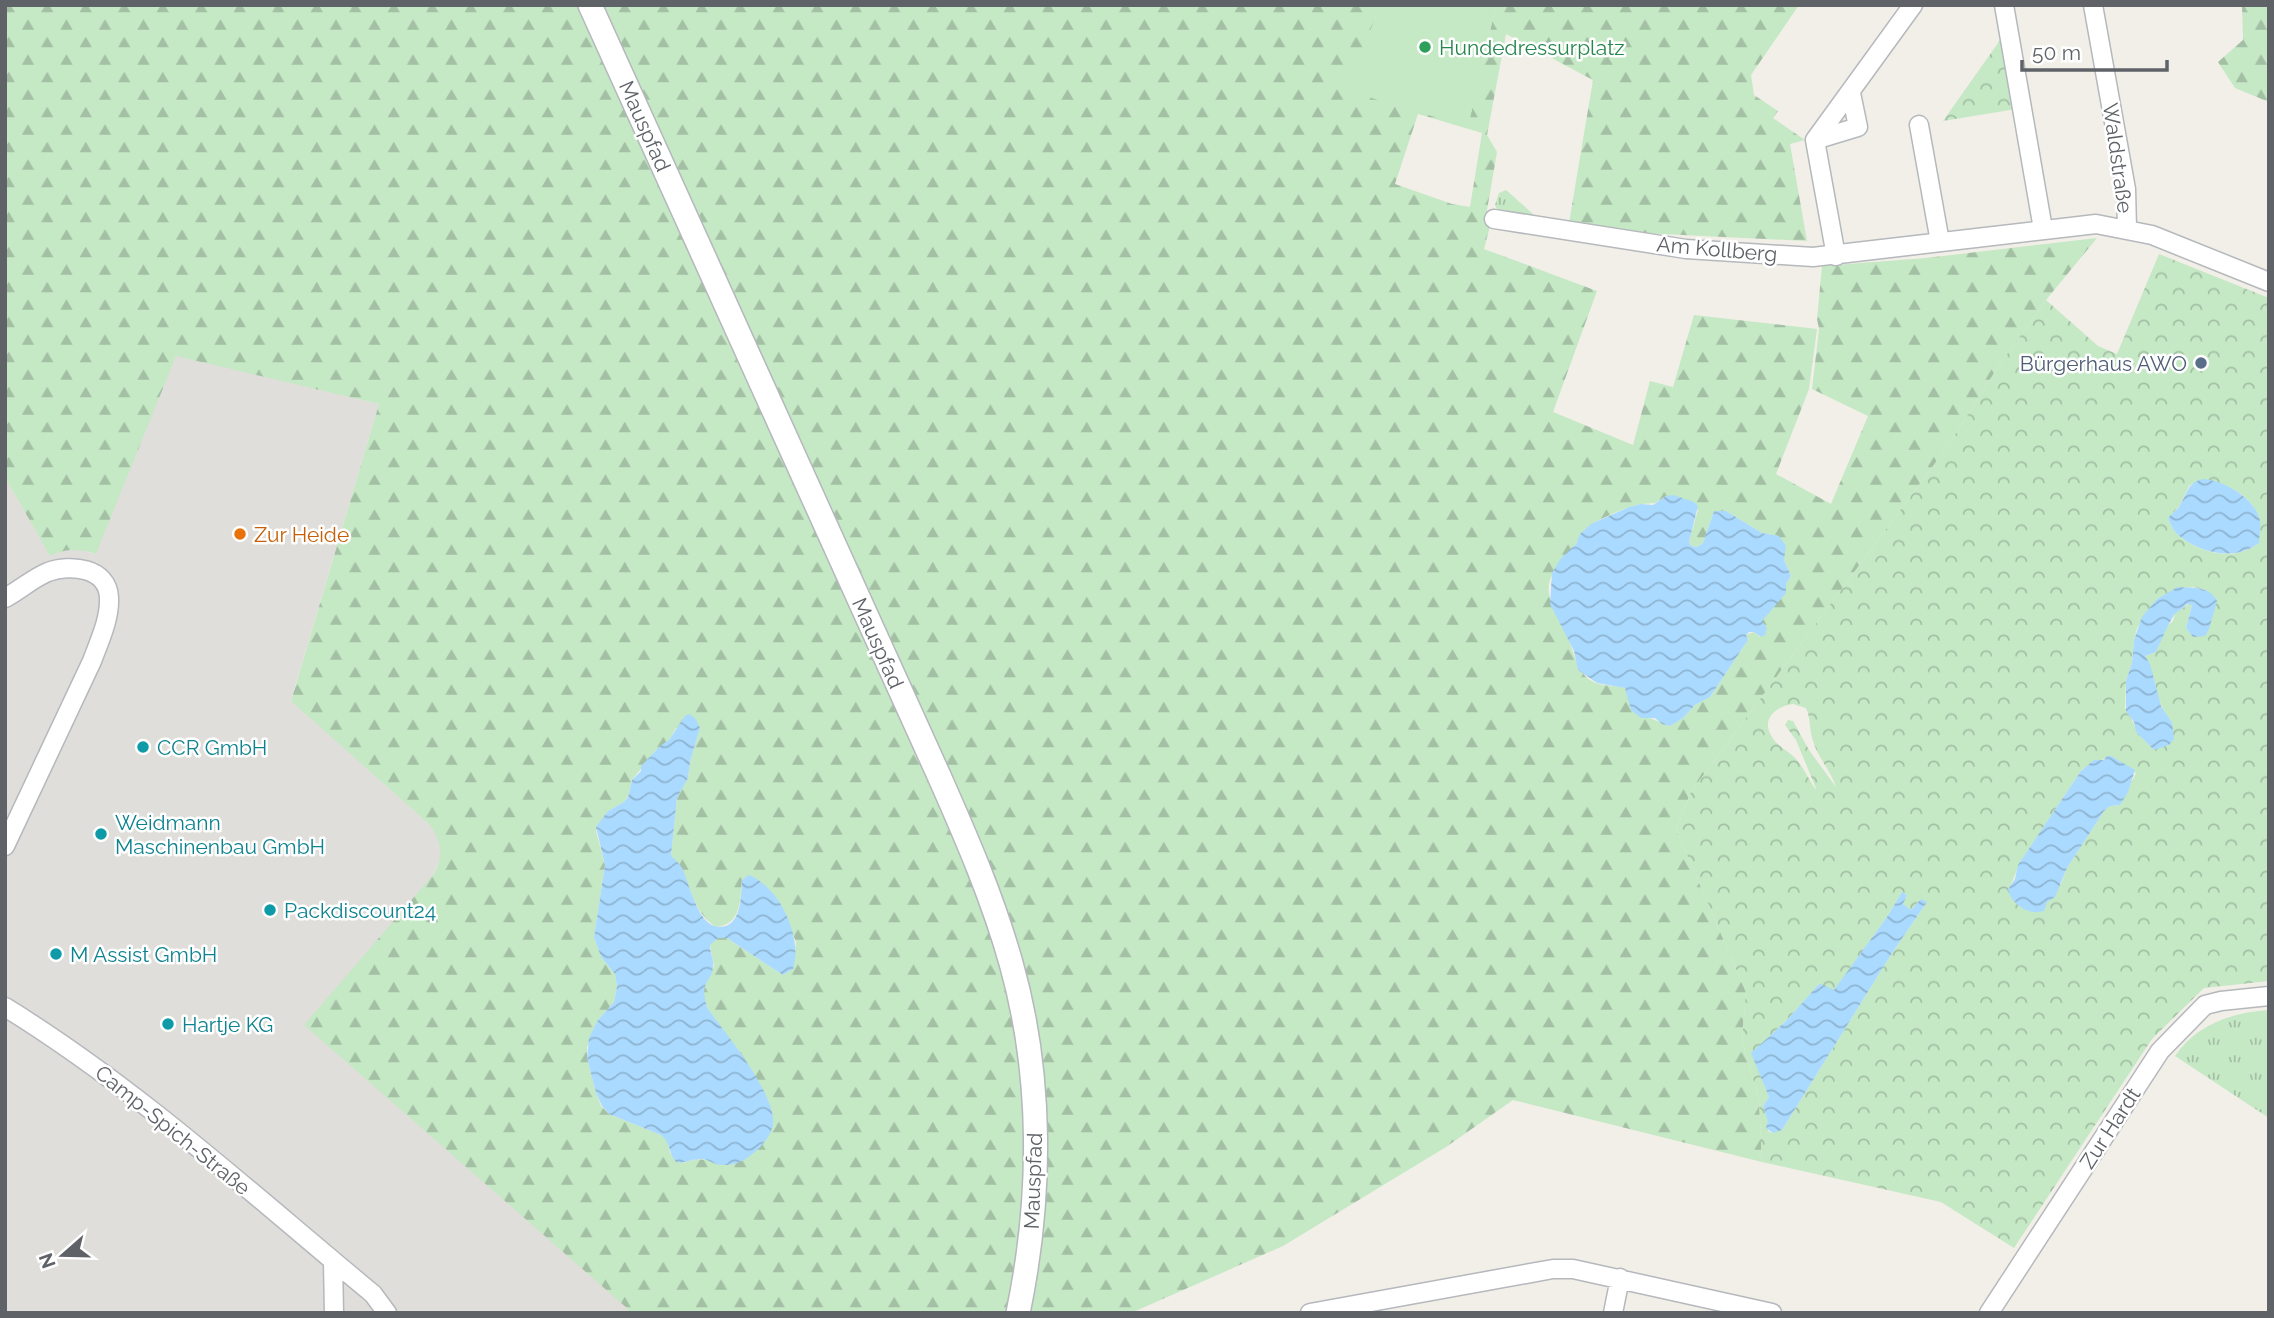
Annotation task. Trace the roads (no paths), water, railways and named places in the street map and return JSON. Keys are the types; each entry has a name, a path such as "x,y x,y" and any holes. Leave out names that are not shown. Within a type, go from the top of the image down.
{"street":[{"name":"Mauspfad","path":"590,5 960,824 982,875 1003,936 1019,994 1035,1107 1034,1202 1018,1313"},
{"path":"1836,256 1815,140 1913,5"},
{"path":"2004,5 2043,229"},
{"name":"Waldstraße","path":"2093,5 2126,189 2127,229"},
{"path":"1815,140 1858,127 1851,93"},
{"path":"1919,125 1941,242"},
{"name":"Am Kollberg","path":"1494,219 1686,249 1813,257 2096,224"},
{"name":"Waldstraße","path":"2096,224 2152,235 2269,282"},
{"path":"5,598 47,573 73,567 95,574 104,584 109,596 102,633 92,661 5,846"},
{"name":"Zur Hardt","path":"1989,1313 2160,1051 2205,1005 2221,1000 2269,996"},
{"name":"Camp-Spich-Straße","path":"5,1007 62,1043 182,1134 373,1294 387,1313"},
{"path":"333,1261 334,1313"},
{"path":"1310,1313 1369,1307 1553,1269 1573,1269 1772,1313"},
{"path":"1613,1313 1620,1278"}],"water":[{"path":"2204,479 2230,487 2246,498 2260,521 2259,543 2239,552 2217,553 2186,541 2176,532 2168,519 2179,507 2191,485"},
{"path":"1673,495 1698,506 1689,542 1691,546 1697,547 1703,543 1714,511 1726,511 1762,533 1779,536 1786,546 1784,560 1791,576 1786,584 1786,593 1762,621 1767,628 1765,635 1761,637 1749,632 1746,635 1748,640 1710,697 1695,705 1683,718 1670,726 1655,718 1641,718 1631,710 1625,688 1597,683 1578,670 1574,651 1550,604 1552,573 1561,558 1576,544 1580,534 1591,524 1629,507 1653,505 1666,496"},
{"path":"2178,587 2206,590 2217,601 2205,636 2193,637 2186,628 2192,605 2187,604 2174,615 2156,652 2145,656 2150,664 2161,706 2172,723 2174,739 2169,745 2154,750 2136,732 2134,722 2126,711 2126,681 2132,663 2134,640 2142,617 2157,599"},
{"path":"689,714 695,718 700,728 688,778 677,798 671,856 682,868 697,907 710,924 718,927 733,922 740,905 742,880 749,875 760,881 779,902 792,929 795,943 793,969 783,975 727,938 718,938 710,945 713,969 704,992 708,1009 749,1065 772,1112 772,1129 761,1146 744,1160 727,1165 702,1159 676,1162 661,1135 609,1114 596,1093 587,1058 589,1038 598,1020 614,1002 617,986 615,974 601,957 594,937 605,865 596,827 608,811 624,802 632,780 641,771 641,766 669,740"},
{"path":"2107,756 2135,770 2128,792 2120,805 2110,806 2104,811 2067,868 2055,897 2047,902 2044,911 2032,912 2022,908 2008,889 2015,879 2018,865 2081,771 2094,760 2104,760"},
{"path":"1902,892 1907,895 1903,904 1911,910 1921,899 1927,902 1892,953 1782,1130 1773,1133 1766,1128 1768,1121 1763,1106 1769,1097 1751,1053 1787,1020 1818,985 1834,990"}],"place":[{"name":"Hundedressurplatz","path":"1425,47"},
{"name":"Bürgerhaus AWO","path":"2201,363"},
{"name":"Zur Heide","path":"240,534"},
{"name":"CCR GmbH","path":"143,747"},
{"name":"Weidmann Maschinenbau GmbH","path":"101,834"},
{"name":"Packdiscount24","path":"270,910"},
{"name":"M Assist GmbH","path":"56,954"},
{"name":"Hartje KG","path":"168,1024"}]}
